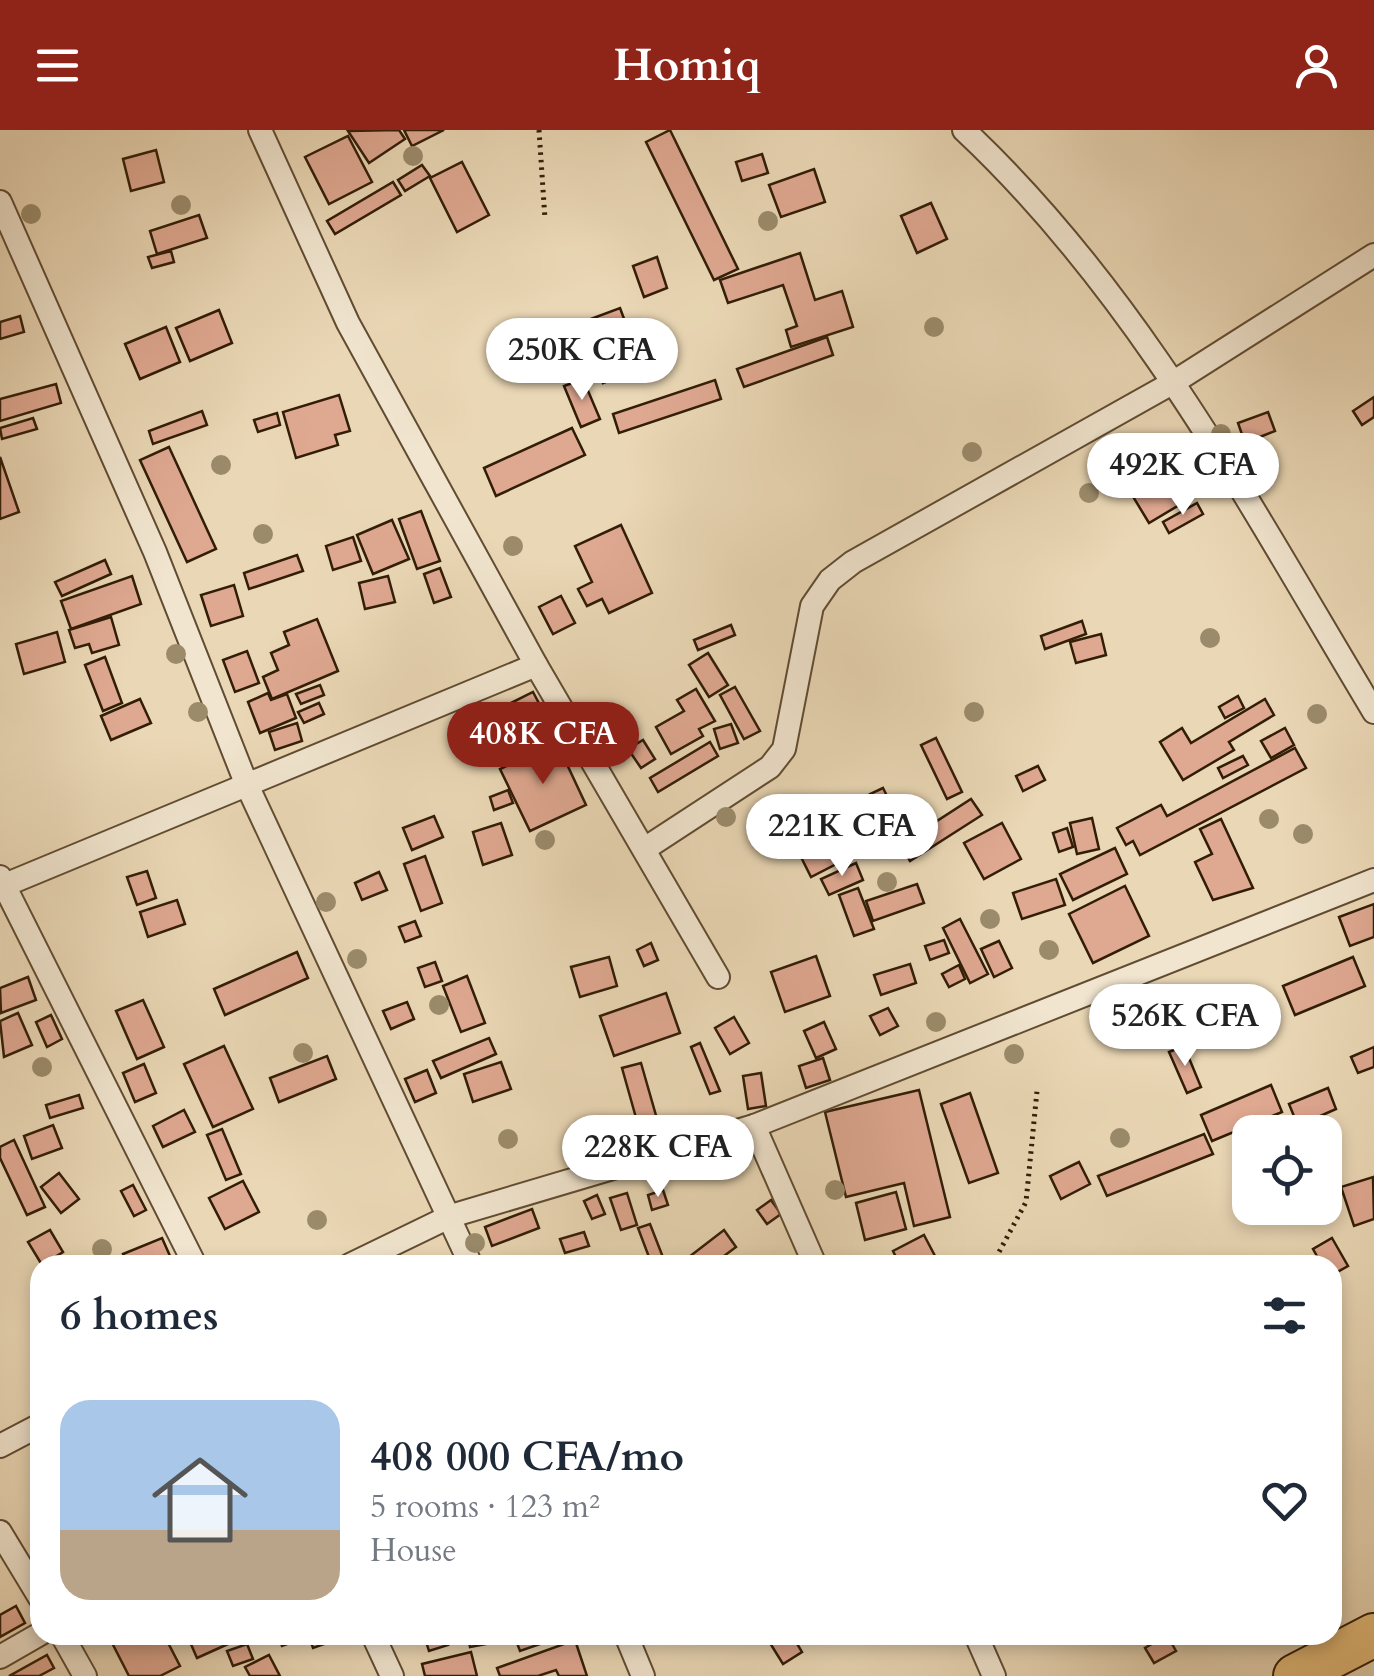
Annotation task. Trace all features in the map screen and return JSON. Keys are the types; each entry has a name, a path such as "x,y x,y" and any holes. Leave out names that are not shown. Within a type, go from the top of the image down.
{"highway":[{"path":"1296,1676 1374,1635"}],"street":[{"path":"260,130 348,322 536,664 718,977"},
{"path":"964,130 1076,248 1174,382 1374,712"},
{"path":"0,202 155,552 246,783 467,1255"},
{"path":"646,848 770,767 784,749 812,606 830,580 854,562 1174,382 1374,255"},
{"path":"190,1255 1,884 536,664"},
{"path":"371,1255 451,1216 754,1126 1374,880"},
{"path":"754,1126 810,1255"},
{"path":"0,1446 30,1430"},
{"path":"0,1532 30,1582"},
{"path":"0,1657 30,1640"},
{"path":"68,1645 85,1676"},
{"path":"378,1645 392,1676"},
{"path":"630,1645 643,1676"},
{"path":"980,1645 994,1676"}],"path":[{"path":"539,130 545,218"},
{"path":"997,1255 1026,1202 1037,1091"}],"building":[{"path":"399,130 405,139 369,163 348,131"},
{"path":"404,130 444,130 412,146"},
{"path":"670,130 738,269 714,280 646,142"},
{"path":"348,136 372,182 329,204 305,157"},
{"path":"156,150 164,182 131,191 123,159"},
{"path":"762,154 768,173 742,181 736,162"},
{"path":"462,162 489,215 457,232 430,178"},
{"path":"422,165 430,176 405,191 398,180"},
{"path":"814,169 825,202 781,217 769,185"},
{"path":"393,182 401,195 335,234 327,221"},
{"path":"931,203 947,239 917,253 901,216"},
{"path":"199,215 207,238 157,254 150,231"},
{"path":"171,251 174,262 152,268 148,257"},
{"path":"800,253 815,300 842,291 853,327 791,347 786,330 797,326 783,285 728,303 720,280"},
{"path":"657,257 667,288 644,297 633,266"},
{"path":"620,308 642,367 603,383 580,323"},
{"path":"219,310 232,343 190,361 176,328"},
{"path":"20,316 24,332 0,339 0,322"},
{"path":"166,327 180,362 140,379 125,344"},
{"path":"827,337 833,355 744,387 737,369"},
{"path":"583,379 600,419 581,427 564,386"},
{"path":"715,380 721,399 619,433 613,414"},
{"path":"56,384 61,403 0,421 0,399"},
{"path":"339,395 350,431 335,435 338,445 296,458 283,412"},
{"path":"1374,397 1374,417 1362,425 1353,411"},
{"path":"202,411 207,425 153,444 149,431"},
{"path":"1268,412 1275,431 1245,443 1238,423"},
{"path":"277,413 280,425 258,432 254,420"},
{"path":"33,418 37,429 2,439 0,428"},
{"path":"572,428 585,455 496,496 484,468"},
{"path":"169,447 216,549 187,562 140,460"},
{"path":"0,457 19,512 0,519"},
{"path":"1158,465 1173,489 1182,484 1191,498 1149,523 1126,485"},
{"path":"1197,503 1203,514 1169,533 1163,522"},
{"path":"421,511 440,561 417,569 399,519"},
{"path":"392,520 409,559 373,574 357,535"},
{"path":"621,525 652,593 609,613 602,599 587,606 578,589 592,582 575,546"},
{"path":"353,537 361,561 333,570 326,546"},
{"path":"297,555 303,571 249,589 244,573"},
{"path":"105,560 111,574 62,596 55,582"},
{"path":"440,568 451,597 434,603 424,574"},
{"path":"132,576 141,604 71,629 61,601"},
{"path":"388,576 395,602 365,609 359,583"},
{"path":"234,585 243,616 211,626 201,595"},
{"path":"561,596 575,623 553,634 539,607"},
{"path":"111,617 119,645 92,653 89,644 75,648 69,630"},
{"path":"317,619 338,671 272,699 263,677 278,670 271,653 289,645 284,632"},
{"path":"1082,621 1086,634 1045,649 1041,636"},
{"path":"731,625 735,635 698,650 694,640"},
{"path":"57,632 65,662 24,674 16,644"},
{"path":"1101,634 1106,655 1076,663 1070,642"},
{"path":"247,651 259,683 235,692 223,660"},
{"path":"708,653 728,685 709,697 689,665"},
{"path":"105,657 122,703 103,711 85,665"},
{"path":"320,685 324,695 301,704 296,694"},
{"path":"735,687 760,731 744,739 720,695"},
{"path":"696,689 715,721 699,729 703,736 671,754 656,727 684,711 677,700"},
{"path":"533,692 542,709 516,723 507,705"},
{"path":"268,693 271,700 287,694 296,718 260,733 248,702"},
{"path":"1238,696 1244,708 1225,718 1219,707"},
{"path":"140,699 151,723 111,740 101,716"},
{"path":"1265,699 1274,715 1229,742 1234,750 1183,780 1160,742 1182,728 1191,743"},
{"path":"319,703 324,714 304,723 298,712"},
{"path":"297,723 302,741 275,750 269,732"},
{"path":"731,724 738,743 720,749 714,729"},
{"path":"1285,728 1294,745 1271,758 1261,741"},
{"path":"936,738 962,792 947,799 921,745"},
{"path":"643,740 655,759 641,768 628,749"},
{"path":"710,742 718,756 658,792 650,778"},
{"path":"557,743 586,805 530,831 500,769"},
{"path":"1295,748 1306,768 1140,855 1133,841 1126,845 1117,828 1161,805 1167,816"},
{"path":"1243,756 1248,765 1223,778 1218,768"},
{"path":"1038,766 1045,780 1023,791 1016,776"},
{"path":"883,788 903,828 890,835 870,794"},
{"path":"508,790 513,803 494,810 490,797"},
{"path":"971,799 982,815 910,861 900,845"},
{"path":"434,816 443,837 412,850 403,828"},
{"path":"1092,818 1099,849 1077,854 1070,823"},
{"path":"1221,819 1253,888 1213,900 1195,862 1212,854 1200,829"},
{"path":"501,823 512,855 483,865 473,832"},
{"path":"1002,823 1021,859 984,879 964,843"},
{"path":"1067,828 1073,847 1059,852 1053,833"},
{"path":"835,837 846,859 811,877 800,855"},
{"path":"1115,848 1127,874 1073,900 1060,874"},
{"path":"425,856 442,903 421,911 404,864"},
{"path":"856,863 863,880 829,895 821,879"},
{"path":"147,871 156,898 137,905 127,877"},
{"path":"379,872 387,890 362,900 355,883"},
{"path":"1056,879 1065,905 1022,919 1013,893"},
{"path":"917,884 924,903 873,921 866,901"},
{"path":"1125,886 1149,936 1093,963 1069,914"},
{"path":"858,888 874,929 854,936 839,895"},
{"path":"177,900 185,924 148,937 140,912"},
{"path":"1374,904 1374,937 1350,946 1339,917"},
{"path":"960,919 988,974 970,983 943,928"},
{"path":"415,921 421,936 405,942 399,927"},
{"path":"944,940 949,953 930,960 925,946"},
{"path":"999,941 1012,968 994,977 981,949"},
{"path":"651,943 658,960 644,966 637,950"},
{"path":"297,952 308,978 225,1015 214,989"},
{"path":"816,956 830,996 785,1012 771,972"},
{"path":"609,957 617,986 580,997 571,967"},
{"path":"1353,957 1365,986 1295,1015 1283,986"},
{"path":"435,962 442,981 425,987 418,968"},
{"path":"910,964 916,983 881,995 874,975"},
{"path":"959,965 965,979 949,987 942,974"},
{"path":"467,976 485,1023 461,1032 443,986"},
{"path":"28,977 36,1000 1,1013 0,988"},
{"path":"666,993 680,1033 614,1056 600,1016"},
{"path":"143,1000 164,1047 137,1059 116,1011"},
{"path":"407,1002 414,1019 391,1029 383,1011"},
{"path":"888,1008 898,1026 880,1035 870,1016"},
{"path":"18,1013 32,1045 4,1057 0,1021"},
{"path":"51,1015 62,1039 47,1047 36,1022"},
{"path":"734,1017 749,1043 730,1054 715,1028"},
{"path":"824,1022 836,1049 816,1058 804,1031"},
{"path":"489,1038 496,1054 441,1078 433,1061"},
{"path":"700,1043 720,1091 710,1094 691,1047"},
{"path":"224,1046 253,1109 213,1127 184,1064"},
{"path":"1184,1046 1201,1087 1187,1093 1169,1052"},
{"path":"1374,1047 1374,1067 1358,1073 1351,1057"},
{"path":"327,1056 336,1079 279,1102 270,1078"},
{"path":"823,1058 830,1080 806,1088 799,1066"},
{"path":"501,1062 511,1089 473,1102 464,1074"},
{"path":"641,1063 659,1126 640,1132 622,1068"},
{"path":"144,1064 156,1093 135,1102 123,1073"},
{"path":"427,1070 436,1093 415,1102 405,1079"},
{"path":"761,1073 766,1106 748,1109 743,1076"},
{"path":"1271,1085 1282,1112 1232,1115 1232,1133 1212,1141 1201,1115"},
{"path":"1328,1088 1336,1109 1323,1115 1294,1115 1289,1104"},
{"path":"919,1090 950,1217 914,1226 904,1183 846,1197 825,1112"},
{"path":"970,1093 998,1173 969,1183 941,1104"},
{"path":"79,1095 83,1108 50,1118 46,1105"},
{"path":"184,1110 195,1132 163,1147 153,1126"},
{"path":"53,1125 62,1148 32,1159 24,1136"},
{"path":"222,1129 241,1174 226,1180 207,1135"},
{"path":"1204,1134 1213,1154 1107,1196 1098,1176"},
{"path":"14,1140 45,1207 27,1215 0,1158 0,1147"},
{"path":"1079,1162 1090,1184 1061,1199 1050,1176"},
{"path":"59,1173 79,1199 61,1213 41,1187"},
{"path":"1373,1177 1374,1219 1354,1226 1342,1187"},
{"path":"243,1181 259,1212 225,1229 209,1198"},
{"path":"133,1185 146,1210 134,1216 121,1191"},
{"path":"663,1190 668,1205 652,1210 648,1195"},
{"path":"896,1192 906,1229 865,1240 856,1203"},
{"path":"627,1193 637,1225 621,1230 610,1198"},
{"path":"597,1195 605,1214 592,1219 584,1201"},
{"path":"771,1200 781,1214 767,1224 757,1210"},
{"path":"532,1209 539,1228 492,1246 485,1227"},
{"path":"650,1224 662,1255 648,1255 638,1228"},
{"path":"50,1230 63,1252 36,1255 28,1242"},
{"path":"724,1230 736,1247 725,1255 692,1255"},
{"path":"584,1232 589,1246 565,1253 560,1239"},
{"path":"924,1235 934,1255 895,1255 893,1251"},
{"path":"162,1238 170,1255 123,1255"},
{"path":"1332,1238 1342,1255 1316,1255 1313,1249"},
{"path":"16,1606 25,1623 0,1637 0,1615"},
{"path":"113,1645 169,1645 180,1666 160,1676 129,1676"},
{"path":"191,1645 226,1645 197,1658"},
{"path":"247,1645 253,1659 233,1666 227,1651"},
{"path":"427,1645 448,1645 429,1651"},
{"path":"561,1645 577,1645 587,1676 559,1676 556,1670 538,1676 500,1676 497,1668"},
{"path":"771,1645 798,1645 802,1652 783,1664"},
{"path":"1173,1645 1176,1651 1154,1663 1145,1648"},
{"path":"471,1652 477,1676 425,1676 422,1664"},
{"path":"47,1655 54,1668 39,1676 9,1676"},
{"path":"269,1655 280,1676 250,1676 245,1667"}]}
